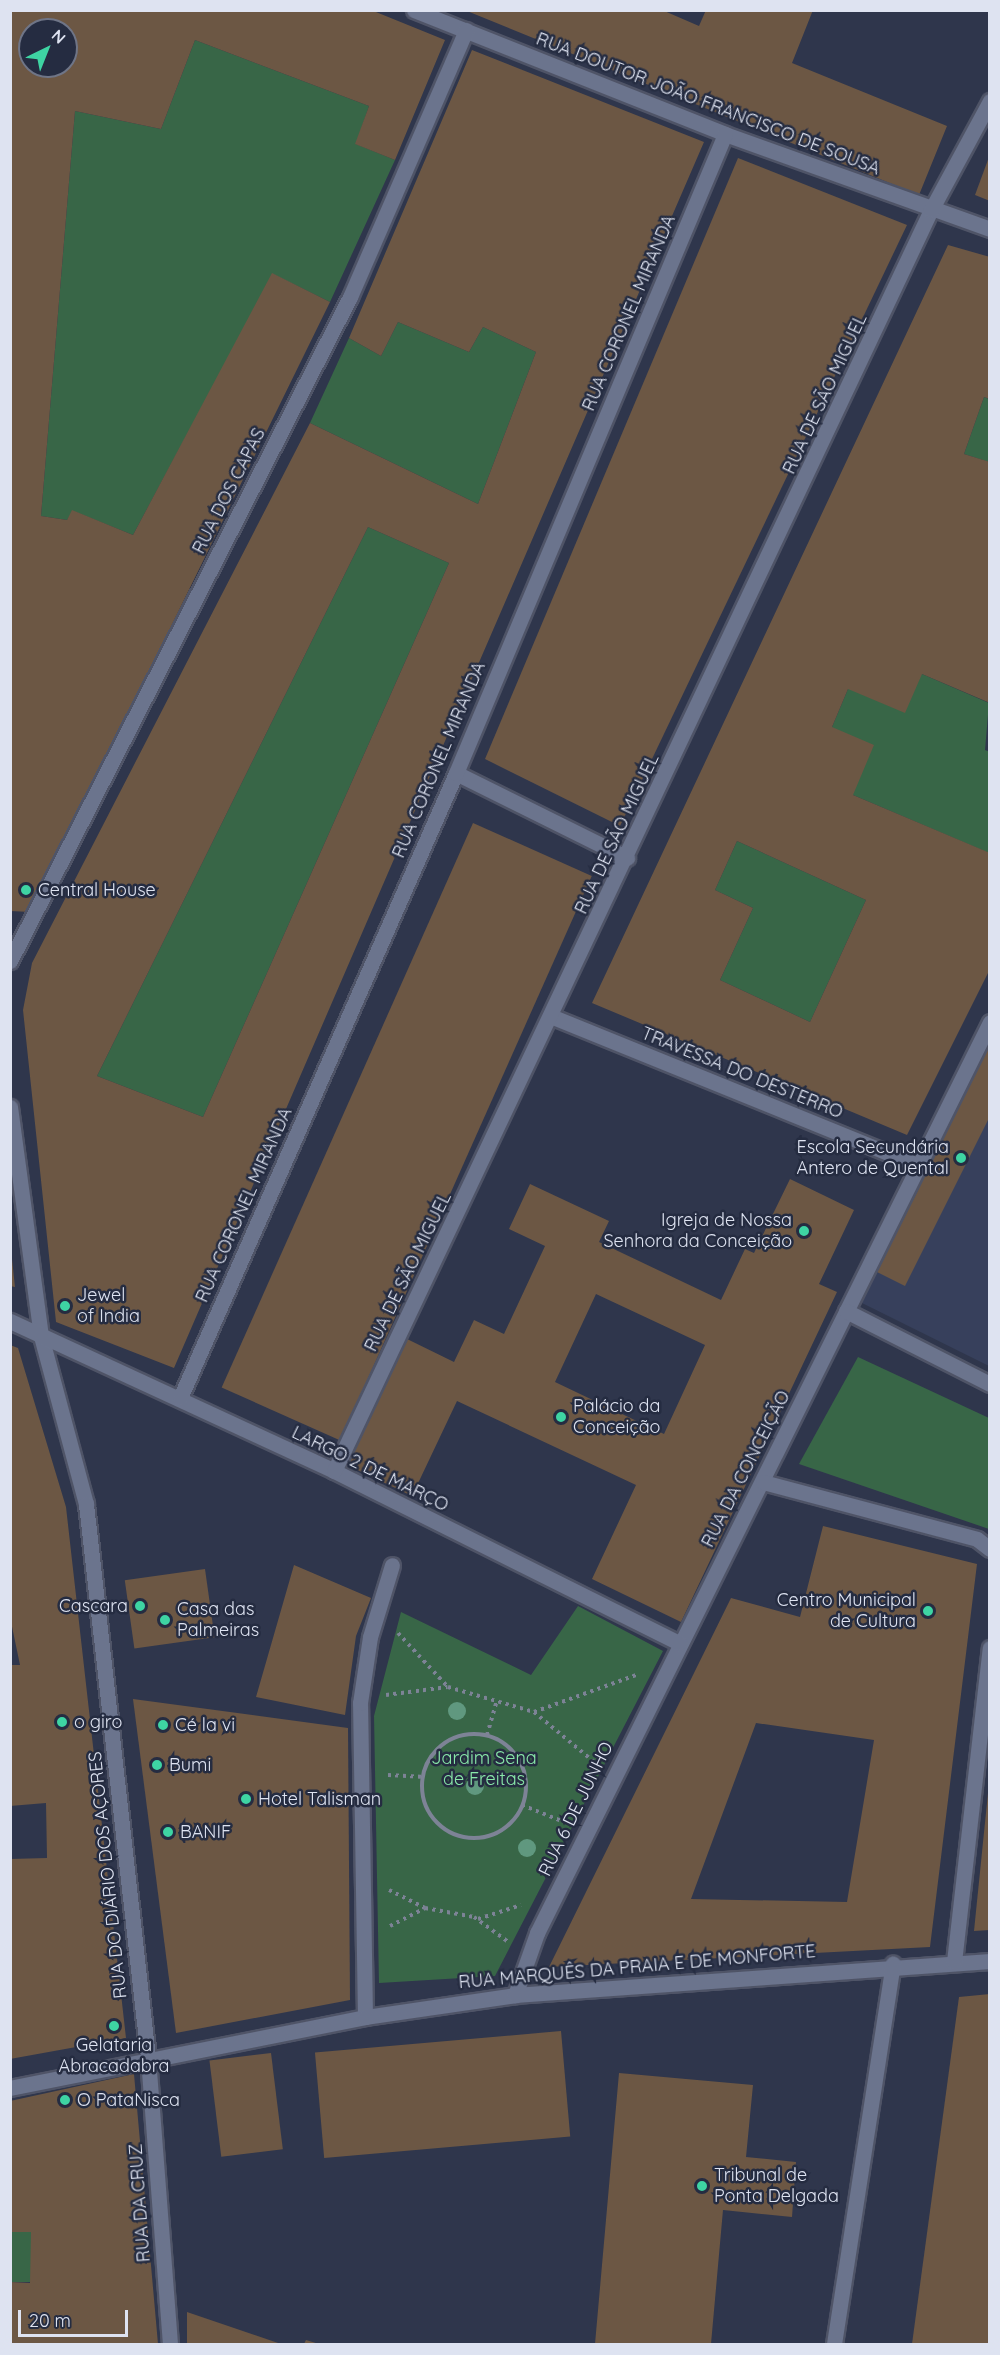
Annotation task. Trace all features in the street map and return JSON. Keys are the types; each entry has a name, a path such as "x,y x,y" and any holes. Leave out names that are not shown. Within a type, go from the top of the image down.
{"street":[{"name":"RUA DOUTOR JOÃO FRANCISCO DE SOUSA","path":"414,10 725,134 931,210 990,229"},
{"name":"RUA DOS CAPAS","path":"10,961 350,297 466,30"},
{"name":"RUA DE SÃO MIGUEL","path":"334,1471 553,1017 931,210 990,101"},
{"name":"RUA CORONEL MIRANDA","path":"180,1398 456,773 725,134"},
{"path":"456,773 627,858"},
{"name":"TRAVESSA DO DESTERRO","path":"553,1017 917,1166"},
{"name":"RUA DA CONCEIÇÃO","path":"679,1643 763,1482 990,1022"},
{"name":"RUA DO DIÁRIO DOS AÇORES","path":"10,1107 41,1336 86,1504 148,2058"},
{"path":"846,1311 990,1384"},
{"name":"LARGO 2 DE MARÇO","path":"10,1322 180,1398 334,1471 679,1643"},
{"path":"763,1482 977,1539 990,1549"},
{"path":"365,2017 360,1703 370,1637 392,1565"},
{"name":"RUA 6 DE JUNHO","path":"515,1995 537,1933 679,1643"},
{"path":"954,1962 990,1648"},
{"name":"RUA MARQUÊS DA PRAIA E DE MONFORTE","path":"10,2088 148,2058 365,2017 515,1995 893,1964 990,1961"},
{"path":"834,2344 893,1964"},
{"name":"RUA DA CRUZ","path":"148,2058 170,2344"}],"path":[{"path":"396,1630 448,1687"},
{"path":"534,1712 640,1673"},
{"path":"380,1695 448,1687 534,1712 599,1766"},
{"path":"487,1735 497,1701"},
{"path":"487,1735 520,1760 526,1783 522,1806 503,1830 472,1839 439,1825 424,1802 422,1775 442,1744 458,1736 487,1735"},
{"path":"378,1774 421,1777"},
{"path":"522,1806 573,1825"},
{"path":"379,1884 425,1908 478,1919 511,1944"},
{"path":"478,1919 531,1902"},
{"path":"381,1931 425,1908"}],"shaded area":[{"name":"Escola Secundária Antero de Quental","path":"989,1044 989,1366 862,1303"}],"green space":[{"path":"195,40 369,106 356,144 395,160 330,302 273,274 133,535 73,511 67,520 41,516 75,111 161,129"},
{"path":"398,322 469,352 483,327 536,352 478,504 310,423 349,338 381,356"},
{"path":"984,397 989,399 989,462 964,454"},
{"path":"368,527 449,563 203,1117 97,1076"},
{"path":"922,674 989,703 985,750 990,752 989,853 853,795 832,727 848,689"},
{"path":"737,841 866,900 810,1022 720,980 753,908 715,890"},
{"path":"858,1357 989,1418 989,1529 799,1464"},
{"name":"Jardim Sena de Freitas","path":"578,1606 663,1651 495,1976 379,1983 374,1716 401,1612 531,1675"},
{"path":"11,2232 31,2232 31,2282 11,2282"}],"building":[{"path":"10,10 371,10 445,40 395,160 355,144 369,106 195,40 161,129 75,111 41,516 67,520 72,510 133,535 272,273 330,302 31,912 10,911"},
{"path":"662,10 699,26 706,10 813,10 792,63 947,126 919,195 467,11"},
{"path":"472,50 704,142 174,1368 56,1322 23,1010 32,963 310,423 478,504 536,352 483,327 469,352 398,322 381,356 349,338","holes":["368,527 449,563 203,1117 97,1076"]},
{"path":"990,157 990,201 975,195"},
{"path":"738,158 907,225 620,826 485,759"},
{"path":"948,245 990,257 990,399 984,397 964,454 990,462 990,703 922,674 905,713 848,689 832,727 874,745 853,795 990,853 990,969 907,1135 592,1003","holes":["737,841 866,900 810,1022 720,980 753,908 715,890"]},
{"path":"473,823 592,876 340,1440 222,1388"},
{"path":"990,1044 990,1116 905,1286 877,1272"},
{"name":"Palácio da Conceição","path":"790,1179 854,1210 819,1284 837,1292 681,1622 592,1579 636,1485 457,1401 412,1496 345,1464 405,1338 454,1362 474,1320 504,1334 545,1246 509,1229 530,1184 609,1221 599,1242 721,1300 745,1249 754,1253","holes":["596,1294 705,1345 664,1434 555,1382"]},
{"path":"10,1259 12,1259 15,1287 10,1286"},
{"path":"10,1345 18,1348 66,1507 126,2038 10,2059 10,1859 47,1858 46,1803 10,1806 10,1665 20,1665 10,1617"},
{"path":"823,1526 977,1564 930,1947 549,1967 731,1598 800,1617","holes":["756,1723 874,1740 847,1902 691,1899"]},
{"path":"294,1565 371,1598 356,1636 345,1715 256,1697"},
{"path":"205,1569 215,1637 134,1649 125,1580"},
{"name":"Hotel Talisman","path":"133,1699 348,1728 350,2000 176,2033"},
{"path":"988,1793 990,1930 974,1931"},
{"path":"990,1994 990,2344 912,2344 959,1997"},
{"path":"561,2031 570,2137 324,2158 315,2053"},
{"path":"271,2053 283,2149 221,2157 209,2061"},
{"name":"Tribunal de Ponta Delgada","path":"619,2073 753,2085 746,2157 796,2162 792,2217 723,2210 711,2344 595,2344"},
{"path":"134,2074 158,2344 10,2344 10,2282 30,2283 31,2232 10,2232 10,2101"},
{"path":"187,2312 281,2344 187,2344"},
{"path":"306,2340 319,2344 304,2344"}],"place":[{"name":"Central House","path":"26,890"},
{"name":"Escola Secundária Antero de Quental","path":"961,1158"},
{"name":"Igreja de Nossa Senhora da Conceição","path":"804,1231"},
{"name":"Jewel of India","path":"65,1306"},
{"name":"Palácio da Conceição","path":"561,1417"},
{"name":"Cascara","path":"140,1606"},
{"name":"Centro Municipal de Cultura","path":"928,1611"},
{"name":"Casa das Palmeiras","path":"165,1620"},
{"name":"o giro","path":"62,1722"},
{"name":"Cé la vi","path":"163,1725"},
{"name":"Bumi","path":"157,1765"},
{"name":"Hotel Talisman","path":"246,1799"},
{"name":"BANIF","path":"168,1832"},
{"name":"Gelataria Abracadabra","path":"114,2026"},
{"name":"O PataNisca","path":"65,2100"},
{"name":"Tribunal de Ponta Delgada","path":"702,2186"}]}
